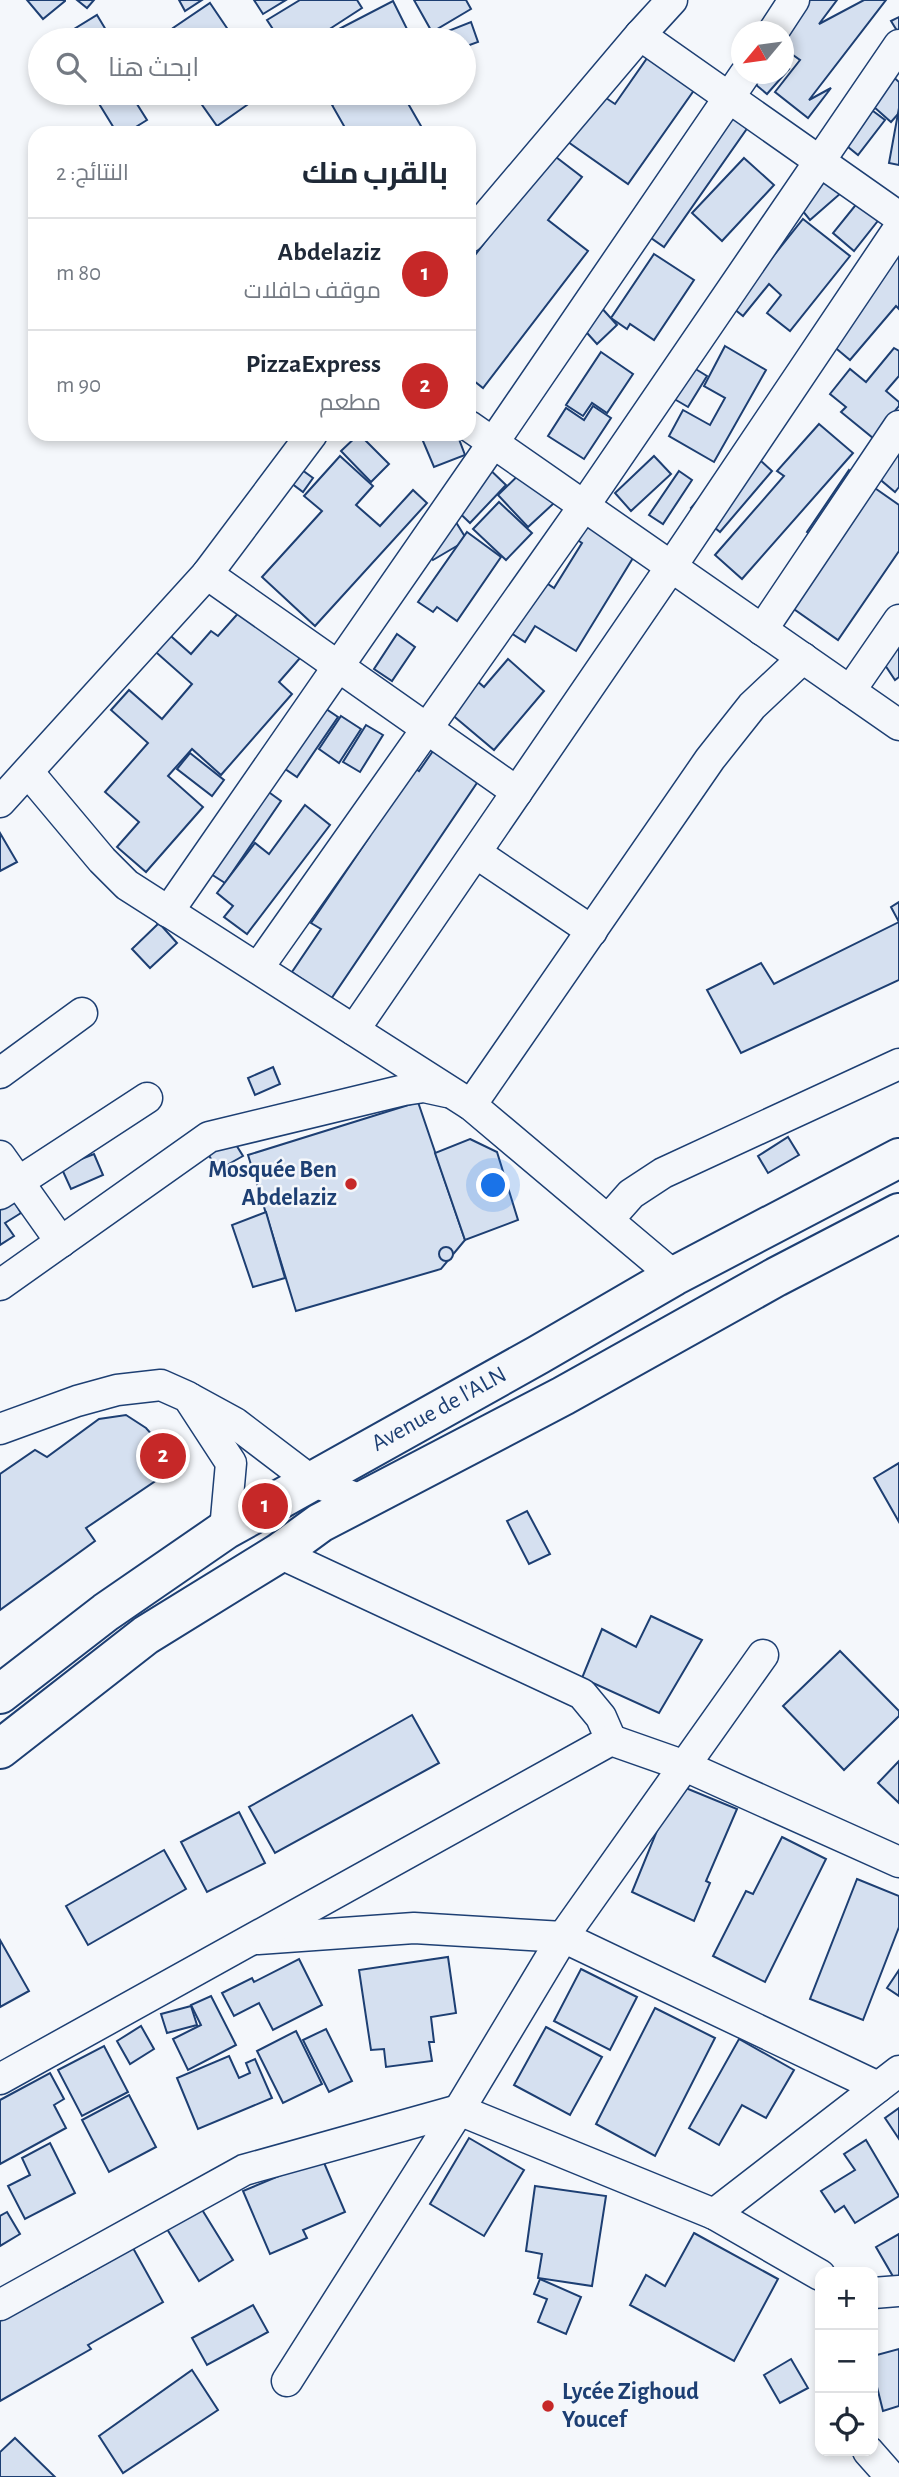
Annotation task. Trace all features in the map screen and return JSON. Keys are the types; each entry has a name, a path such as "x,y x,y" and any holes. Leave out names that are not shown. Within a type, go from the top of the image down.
{"main road":[{"name":"Avenue de l'ALN","path":"0,1694 106,1612 225,1530 674,1276 899,1158"},
{"path":"0,1749 146,1635 279,1553 320,1524 899,1213"}],"street":[{"path":"476,229 672,0"},
{"path":"780,21 794,0"},
{"path":"640,35 899,217"},
{"path":"258,968 584,506 899,45"},
{"path":"168,912 494,443 739,84"},
{"path":"354,1030 899,228"},
{"path":"762,630 899,426"},
{"path":"476,431 899,725"},
{"path":"0,802 207,574 307,441"},
{"path":"207,574 517,792"},
{"path":"850,691 899,620"},
{"path":"462,1099 592,931 710,759 752,706 803,658"},
{"path":"29,773 102,860 127,885 462,1099 674,1276"},
{"path":"476,853 592,931"},
{"path":"0,1073 82,1013"},
{"path":"608,1220 631,1194 663,1173 899,1064"},
{"path":"0,1285 209,1137 404,1090 425,1087 462,1099"},
{"path":"9,1188 147,1098"},
{"path":"0,1156 9,1188 61,1242"},
{"path":"0,1429 77,1401 117,1390 161,1385 235,1423 310,1480 363,1501"},
{"path":"188,1397 231,1463 225,1530"},
{"path":"279,1553 582,1694 601,1717 611,1740 685,1766 899,1862"},
{"path":"287,2381 459,2109 563,1937 763,1655"},
{"path":"0,2080 611,1740"},
{"path":"250,1939 414,1928 563,1937 888,2079 714,2214"},
{"path":"0,2305 244,2170 459,2109 714,2214 815,2272"},
{"path":"878,2293 899,2291"},
{"path":"872,2456 891,2477"}],"building":[{"path":"27,0 65,0 65,1 43,19"},
{"path":"77,0 94,0 87,8"},
{"path":"179,0 202,0 185,11"},
{"path":"254,0 286,0 263,14"},
{"path":"300,0 357,0 362,8 331,28 272,28 267,20"},
{"path":"414,0 466,0 471,9 439,28 430,28"},
{"path":"805,0 837,0 819,24 864,0 886,0 809,100 831,88 808,118 775,92 781,84 794,84 794,68 800,60 794,56 794,21 791,21"},
{"path":"393,1 406,28 341,28"},
{"path":"210,3 227,28 173,28"},
{"path":"97,15 105,28 76,28"},
{"path":"899,17 899,34 891,21"},
{"path":"471,22 473,28 456,28"},
{"path":"650,54 697,86 628,184 561,137 594,90 615,104"},
{"path":"889,73 899,82 899,113 891,122 865,99"},
{"path":"755,84 776,84 767,94"},
{"path":"719,97 753,120 664,247 631,224"},
{"path":"100,105 138,105 147,120 137,126 113,126"},
{"path":"202,105 247,105 217,126"},
{"path":"332,105 409,105 421,126 344,126"},
{"path":"869,108 885,120 858,155 842,142"},
{"path":"899,108 899,165 889,163"},
{"path":"552,154 582,177 548,220 588,251 483,388 476,382 476,254"},
{"path":"744,158 774,185 722,241 692,213"},
{"path":"828,161 849,186 810,220 789,194"},
{"path":"871,186 892,203 854,251 833,233"},
{"path":"803,219 850,256 790,331 767,313 781,295 769,284 743,316 719,297 759,274"},
{"path":"654,254 694,280 654,340 630,324 627,329 611,318"},
{"path":"899,254 899,309 896,306 850,360 826,340"},
{"path":"599,305 617,325 597,344 579,324"},
{"path":"725,346 766,370 714,462 669,436 683,410 710,425 725,398 704,386"},
{"path":"894,348 899,351 899,376 886,391 899,402 899,406 873,438 841,412 846,407 830,394 850,369 866,382"},
{"path":"601,352 633,374 607,413 592,403 583,416 566,405"},
{"path":"671,354 707,376 688,407 652,386"},
{"path":"593,406 611,418 584,459 548,436 566,408 584,420"},
{"path":"819,424 853,453 742,579 715,555 784,476 777,471"},
{"path":"899,435 899,487 895,492 870,471"},
{"path":"352,441 366,441 389,464 371,482 341,451"},
{"path":"423,441 460,441 465,455 434,467"},
{"path":"751,452 772,471 720,532 691,508 725,469"},
{"path":"340,456 373,486 356,505 380,526 413,490 427,503 315,626 262,577 322,511 304,496"},
{"path":"654,456 671,474 631,511 615,493"},
{"path":"535,459 566,492 528,527 498,495"},
{"path":"483,463 506,485 470,523 447,501"},
{"path":"298,467 313,478 303,492 287,480"},
{"path":"849,470 899,505 899,551 838,640 781,600 822,541 807,532"},
{"path":"679,471 692,480 663,524 649,515"},
{"path":"499,502 532,533 506,560 473,529"},
{"path":"585,503 644,540 576,651 535,626 525,642 500,626 533,574 554,588 582,543 567,533"},
{"path":"454,519 467,540 433,560 420,538"},
{"path":"467,532 501,557 457,621 437,607 433,612 418,602"},
{"path":"250,600 307,650 279,682 292,694 221,775 192,749 168,776 203,807 146,872 117,847 139,822 105,792 148,743 111,710 129,690 162,719 192,684 149,646 164,630 191,654 211,631 218,636"},
{"path":"397,634 415,647 392,681 374,669"},
{"path":"899,647 899,677 895,680 881,659"},
{"path":"508,659 544,691 494,750 431,697 459,665 484,687"},
{"path":"304,694 338,717 297,777 263,754"},
{"path":"341,716 361,729 339,763 319,749"},
{"path":"366,725 383,735 360,772 343,762"},
{"path":"440,741 485,771 331,999 292,972 321,929 311,923 370,836 349,822 394,754 419,771"},
{"path":"190,753 224,780 212,796 177,769"},
{"path":"259,785 281,801 225,883 189,860"},
{"path":"305,805 330,825 247,934 224,917 233,906 217,893 255,843 269,854"},
{"path":"0,833 17,862 0,871"},
{"path":"899,902 899,922 891,907"},
{"path":"899,922 899,980 741,1053 707,990 761,963 774,984"},
{"path":"159,923 177,943 150,968 132,949"},
{"path":"273,1067 280,1084 255,1095 248,1078"},
{"name":"Mosquée Ben Abdelaziz","path":"418,1102 465,1240 441,1269 296,1311 248,1155"},
{"path":"788,1137 799,1155 768,1173 758,1156"},
{"path":"470,1139 497,1152 518,1220 465,1240 435,1153"},
{"path":"233,1140 243,1156 218,1170 208,1154"},
{"path":"94,1154 103,1175 71,1189 61,1167"},
{"path":"8,1191 21,1213 5,1223 14,1236 0,1245 0,1196"},
{"path":"266,1212 285,1278 253,1287 232,1225"},
{"path":"446,1247 451,1249 451,1259 446,1261 441,1259 439,1254 441,1249"},
{"path":"126,1415 146,1428 179,1465 86,1528 95,1541 0,1610 0,1474 35,1450 47,1457 99,1419"},
{"path":"899,1463 899,1522 874,1478"},
{"path":"527,1511 550,1554 529,1564 507,1521"},
{"path":"651,1616 702,1640 659,1713 582,1678 602,1629 636,1647"},
{"path":"840,1651 899,1711 899,1716 844,1770 783,1706"},
{"path":"412,1715 439,1763 275,1853 249,1807"},
{"path":"899,1761 899,1803 878,1783"},
{"path":"676,1784 737,1809 706,1881 710,1883 694,1921 632,1892"},
{"path":"239,1812 265,1863 207,1892 181,1842"},
{"path":"782,1837 826,1859 765,1982 713,1956 746,1891 753,1894"},
{"path":"164,1850 186,1889 88,1945 66,1906"},
{"path":"857,1879 899,1896 899,1927 863,2020 810,1999"},
{"path":"0,1940 29,1991 0,2007"},
{"path":"448,1957 456,2013 431,2017 434,2042 429,2042 432,2061 386,2067 384,2049 371,2050 359,1970"},
{"path":"299,1959 322,2005 273,2030 259,2003 234,2016 222,1993 252,1978 254,1982"},
{"path":"581,1969 637,1997 610,2050 554,2021"},
{"path":"899,1970 899,1996 887,1988"},
{"path":"211,1996 236,2045 188,2070 173,2039 201,2025 191,2005"},
{"path":"191,2006 197,2025 167,2033 161,2014"},
{"path":"655,2008 715,2038 655,2156 596,2124"},
{"path":"141,2026 154,2049 130,2064 117,2041"},
{"path":"546,2027 602,2057 570,2115 514,2085"},
{"path":"326,2029 352,2081 329,2092 303,2040"},
{"path":"296,2031 322,2084 283,2103 257,2051"},
{"path":"739,2039 794,2070 766,2118 742,2105 719,2145 689,2128"},
{"path":"104,2046 128,2092 82,2116 58,2070"},
{"path":"229,2056 239,2078 250,2073 246,2063 255,2059 272,2098 198,2129 177,2078"},
{"path":"50,2073 64,2099 54,2105 66,2128 0,2164 0,2100"},
{"path":"129,2095 156,2147 109,2172 82,2120"},
{"path":"899,2108 899,2139 885,2118"},
{"path":"469,2138 524,2170 484,2236 430,2204"},
{"path":"866,2140 899,2196 855,2223 844,2206 835,2212 821,2191 855,2170 844,2154"},
{"path":"50,2143 75,2193 25,2219 8,2186 30,2175 22,2158"},
{"path":"322,2158 345,2212 303,2230 307,2238 270,2254 243,2191"},
{"path":"535,2186 606,2196 592,2286 538,2278 542,2254 526,2251"},
{"path":"201,2208 233,2260 199,2281 167,2229"},
{"path":"7,2212 20,2234 0,2246 0,2216"},
{"path":"694,2233 778,2279 734,2361 630,2305 646,2275 665,2286"},
{"path":"899,2234 899,2284 898,2285 876,2247"},
{"path":"133,2248 163,2302 88,2345 91,2349 0,2401 0,2318 60,2284 63,2288"},
{"path":"540,2279 581,2297 566,2334 538,2322 547,2299 534,2294"},
{"path":"253,2305 268,2332 207,2365 192,2338"},
{"path":"899,2349 899,2406 883,2411 878,2391 878,2355"},
{"path":"791,2359 808,2388 780,2403 764,2375"},
{"path":"192,2370 218,2410 123,2473 99,2436"},
{"path":"15,2438 55,2477 0,2477 0,2452"}],"place":[{"name":"Mosquée Ben Abdelaziz","path":"351,1184"},
{"name":"PizzaExpress","path":"163,1456"},
{"name":"Abdelaziz","path":"265,1506"},
{"name":"Lycée Zighoud Youcef","path":"548,2406"}]}
